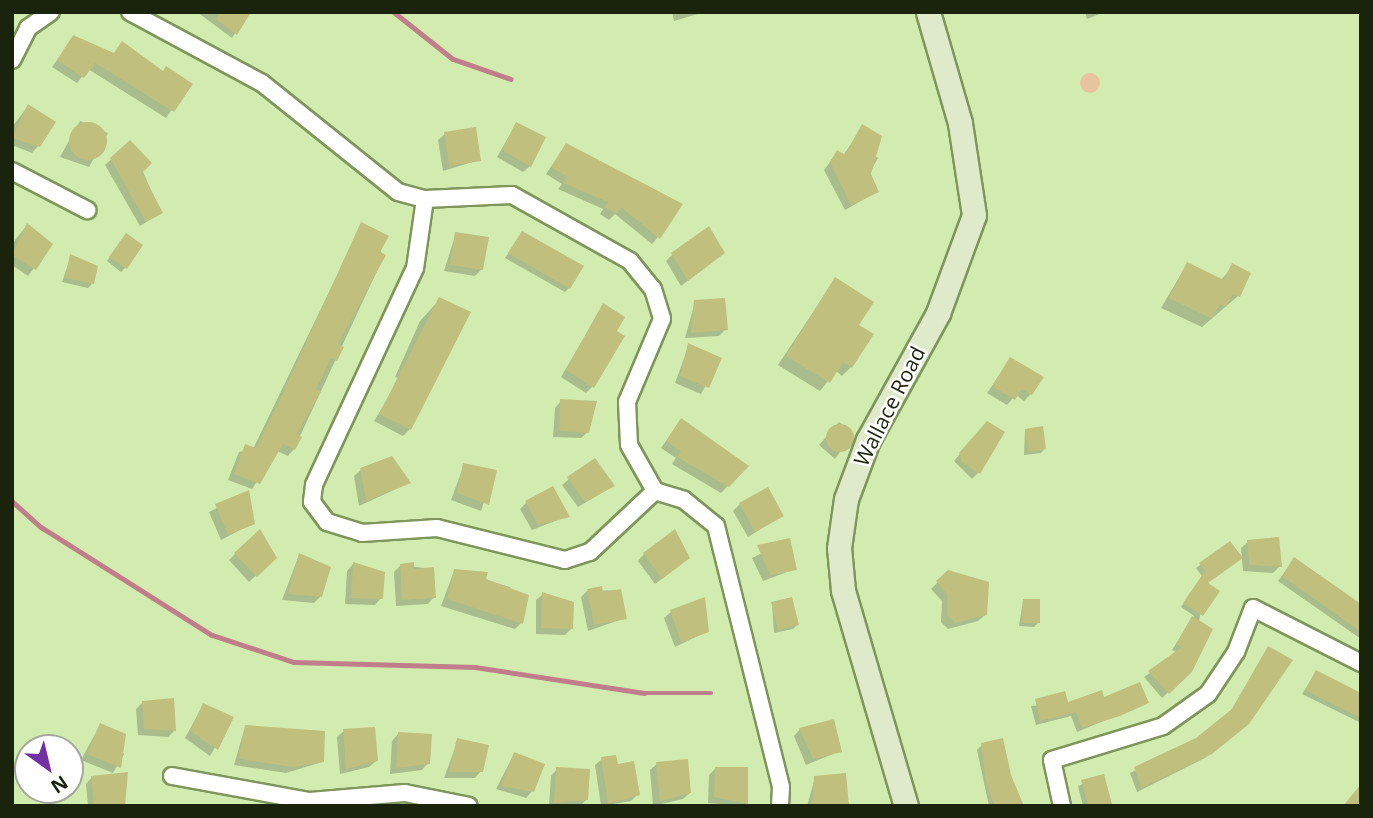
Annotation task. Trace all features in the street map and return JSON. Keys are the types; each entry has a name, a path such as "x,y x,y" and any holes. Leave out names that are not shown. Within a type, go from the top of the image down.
{"street":[{"path":"12,60 28,28 51,12"},
{"path":"130,12 262,83 372,175 398,192 425,199 512,195 630,261 653,289 662,319 627,402 629,445 655,491 684,500 716,526 772,748 780,806"},
{"name":"Wallace Road","path":"905,806 843,590 839,548 845,499 868,440 938,313 974,215 960,123 928,12"},
{"path":"12,172 87,209"},
{"path":"425,199 415,268 314,485 312,502 327,522 362,533 437,528 565,560 590,552 655,491"},
{"path":"1062,806 1052,760 1163,726 1208,694 1236,652 1253,608 1361,663"},
{"path":"172,776 310,803 405,793 469,806"}],"shaded area":[{"path":"1086,73 1094,73 1100,83 1094,93 1086,93 1080,87 1080,79"}],"building":[{"path":"220,12 251,12 237,35 216,19"},
{"path":"73,35 114,53 122,41 163,71 166,66 193,84 174,112 95,63 84,78 57,60"},
{"path":"28,104 56,122 40,147 12,138"},
{"path":"88,122 101,128 107,141 101,154 88,160 75,154 69,141 75,128"},
{"path":"516,122 546,137 531,167 502,150"},
{"path":"862,124 882,136 871,174 879,192 851,205 830,162 837,150 845,155"},
{"path":"476,127 481,161 449,166 444,132"},
{"path":"130,140 152,163 142,173 163,213 146,222 110,158"},
{"path":"566,143 683,204 660,239 621,207 617,214 605,207 608,202 563,183 567,177 551,167"},
{"path":"361,222 389,236 380,252 386,255 338,344 344,347 337,361 331,358 316,389 321,391 297,434 302,437 295,450 283,444 260,484 234,474 245,444 256,448"},
{"path":"27,223 53,244 36,270 12,255"},
{"path":"709,226 725,253 688,281 671,253"},
{"path":"522,231 584,266 570,289 508,253"},
{"path":"455,232 489,237 483,270 450,265"},
{"path":"126,233 143,245 127,269 109,257"},
{"path":"70,254 98,266 94,284 65,278"},
{"path":"1187,262 1224,280 1232,263 1251,273 1240,297 1233,294 1226,307 1220,304 1212,319 1169,298"},
{"path":"835,277 874,302 859,325 874,334 852,368 843,362 830,383 786,356"},
{"path":"439,297 471,312 411,430 379,414"},
{"path":"725,298 728,330 691,333 694,300"},
{"path":"603,303 625,317 617,331 625,336 594,388 566,370"},
{"path":"688,343 722,358 709,388 680,376"},
{"path":"1010,357 1044,377 1032,395 1022,389 1015,400 992,386"},
{"path":"560,399 597,401 589,433 559,431"},
{"path":"681,418 749,466 729,487 677,457 681,451 666,441"},
{"path":"987,421 1005,432 980,474 962,462 959,453"},
{"path":"840,424 850,428 854,438 850,448 840,452 830,448 826,438 830,428"},
{"path":"1043,426 1046,449 1028,452 1025,429"},
{"path":"392,456 411,483 366,501 360,468"},
{"path":"595,458 615,486 585,502 567,477"},
{"path":"463,463 497,470 489,505 457,493"},
{"path":"553,486 570,517 538,525 525,501"},
{"path":"768,487 784,516 755,532 739,503"},
{"path":"249,490 255,524 228,535 215,504"},
{"path":"260,529 277,558 257,577 234,553"},
{"path":"675,529 690,558 662,579 643,553"},
{"path":"1279,537 1282,567 1249,565 1247,540"},
{"path":"790,538 797,570 770,575 757,545"},
{"path":"1230,541 1243,558 1208,583 1220,591 1203,616 1183,603 1205,571 1199,563"},
{"path":"299,553 331,567 322,597 288,594"},
{"path":"1294,557 1361,604 1361,632 1282,576"},
{"path":"353,562 385,572 383,599 351,598"},
{"path":"414,562 414,569 434,567 436,598 402,600 400,564"},
{"path":"454,569 488,572 486,579 529,595 523,624 447,599"},
{"path":"948,570 989,582 987,615 955,623 947,615 947,594 936,581"},
{"path":"602,586 603,592 621,589 627,619 594,625 587,589"},
{"path":"542,592 574,602 573,629 541,628"},
{"path":"705,597 709,632 681,642 670,610"},
{"path":"792,597 799,625 778,630 771,602"},
{"path":"1023,599 1040,599 1040,623 1022,623"},
{"path":"1192,616 1213,629 1192,672 1169,694 1148,671 1182,647 1176,644"},
{"path":"1268,646 1293,660 1249,724 1212,754 1141,788 1134,767 1196,738 1232,709"},
{"path":"1316,670 1361,693 1361,718 1305,690"},
{"path":"1140,682 1149,703 1120,716 1082,728 1076,712 1040,721 1035,699 1065,691 1068,702 1102,690 1104,697"},
{"path":"174,698 176,731 144,729 142,701"},
{"path":"203,703 234,717 218,750 190,731"},
{"path":"834,719 842,752 813,759 799,728"},
{"path":"100,723 126,734 121,768 87,754"},
{"path":"245,725 325,731 324,762 293,767 239,759"},
{"path":"375,727 378,761 346,769 343,729"},
{"path":"398,732 432,734 430,764 396,768"},
{"path":"457,738 489,745 483,772 449,772"},
{"path":"1003,738 1011,775 1024,806 994,806 986,782 981,743"},
{"path":"514,752 545,764 534,792 501,786"},
{"path":"616,755 618,764 634,761 640,795 608,804 601,757"},
{"path":"688,759 691,793 660,801 656,762"},
{"path":"556,767 590,769 588,800 554,803"},
{"path":"715,767 748,767 748,804 714,797"},
{"path":"128,772 125,806 94,806 91,776"},
{"path":"846,773 849,806 812,806 814,776"},
{"path":"1104,774 1112,804 1089,806 1081,780"},
{"path":"1361,784 1361,806 1343,806"}],"waterway":[{"path":"394,12 453,59 511,79"},
{"path":"12,501 41,527 212,635 294,662 475,667 644,693 711,693"}]}
